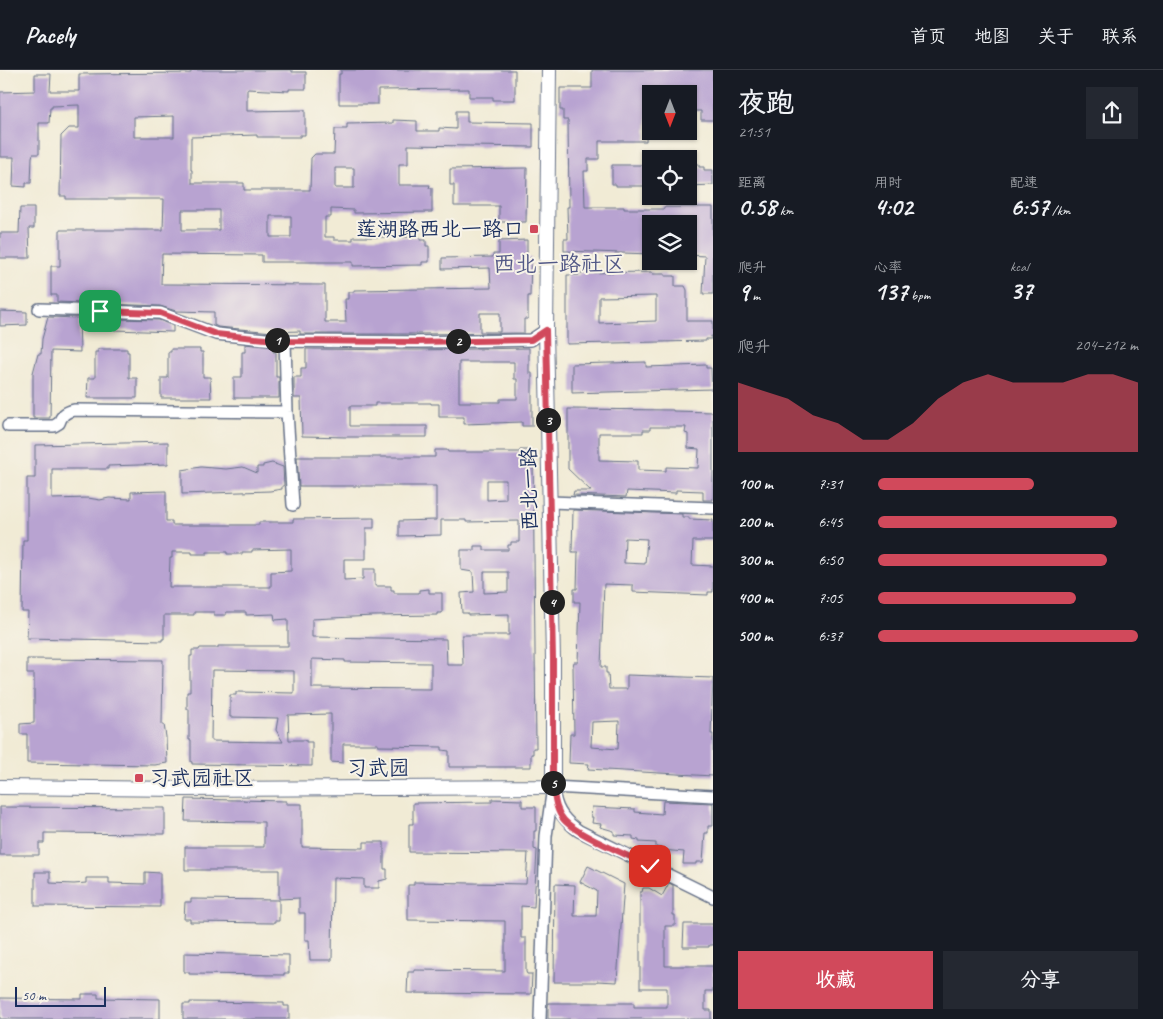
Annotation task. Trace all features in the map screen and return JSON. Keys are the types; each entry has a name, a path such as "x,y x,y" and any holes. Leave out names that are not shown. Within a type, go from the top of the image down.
{"street":[{"name":"西北一路","path":"549,70 546,330 553,659 553,787"},
{"path":"39,309 160,313 216,334 285,341 417,342 531,340 546,330"},
{"path":"285,341 293,505"},
{"path":"8,426 54,426 59,423 63,415 74,410 287,412"},
{"path":"550,502 713,508"},
{"name":"习武园","path":"0,787 203,789 553,787"},
{"path":"553,787 713,796"},
{"path":"553,787 555,804 564,820 572,826 713,897"},
{"path":"540,1019 546,836 553,787"}],"building":[{"path":"191,70 292,70 292,72 306,72 306,89 289,89 289,91 247,89 247,111 305,110 305,135 300,135 300,137 257,137 257,135 191,137 192,183 244,183 244,190 310,190 311,158 315,154 334,154 335,129 347,129 347,124 393,123 393,120 417,121 417,131 439,131 439,128 456,129 456,111 467,111 467,122 533,123 533,147 408,145 408,164 399,164 399,185 430,185 429,188 432,188 432,212 354,213 354,210 331,209 331,217 325,217 325,237 334,237 334,240 353,240 353,237 420,237 420,240 426,240 426,246 429,246 429,262 422,262 422,265 353,266 353,262 262,262 262,255 162,254 161,284 325,285 325,322 346,322 345,299 348,299 348,292 354,292 354,290 491,288 490,268 442,269 442,258 493,257 493,254 499,254 499,241 527,240 527,258 531,258 530,296 528,296 528,319 524,319 524,333 300,334 300,331 273,332 218,327 214,325 214,312 176,311 160,306 57,302 57,295 51,295 51,266 60,266 60,230 163,230 164,199 66,199 66,196 60,196 61,136 69,128 79,128 79,105 52,106 50,108 49,123 39,123 39,154 33,154 32,157 31,183 26,183 26,187 13,186 14,157 0,157 0,92 35,91 35,74 51,74 50,91 79,91 79,74 191,73","holes":["174,116 174,137 134,137 134,117","335,168 354,168 354,188 335,188","182,210 219,210 219,230 182,230","270,216 291,216 291,237 270,237","480,313 500,313 500,332 480,332"]},
{"path":"341,70 515,70 515,100 493,100 493,97 469,97 469,89 378,90 378,104 339,104 339,74 341,74"},
{"path":"592,70 713,70 713,120 701,120 701,111 698,111 698,85 642,85 642,140 646,141 599,141 599,159 588,159 588,171 584,171 585,207 664,209 664,207 713,207 713,294 703,294 705,256 697,256 697,215 642,215 642,254 564,251 564,239 568,239 567,207 569,207 568,120 563,120 563,110 560,110 560,88 592,88"},
{"path":"697,164 699,164 699,167 704,167 704,170 713,170 713,185 697,186"},
{"path":"612,165 642,165 642,186 616,186 616,184 612,184"},
{"path":"527,168 526,222 499,222 499,206 454,206 454,185 450,185 450,169"},
{"path":"20,208 34,208 34,228 29,228 30,258 0,258 0,233 19,233"},
{"path":"652,272 653,274 675,276 675,286 685,286 687,290 687,321 713,321 713,336 711,336 711,339 706,339 706,341 567,344 567,275 579,275 579,273","holes":["656,296 656,321 599,323 599,297"]},
{"path":"0,311 27,312 27,325 0,326"},
{"path":"48,317 79,318 80,352 51,351 50,418 33,418 33,373 38,354 41,354 42,339"},
{"path":"114,319 159,320 173,326 173,332 114,330"},
{"path":"245,344 273,347 273,352 276,352 276,377 279,377 279,398 234,398 234,377 242,377 242,352 245,352"},
{"path":"529,348 529,373 532,373 532,426 522,426 522,422 464,424 464,417 439,417 439,404 375,403 375,406 350,406 350,426 427,426 427,437 302,436 301,398 294,398 294,377 301,377 301,368 306,368 306,349","holes":["459,362 514,362 514,379 517,379 517,399 500,399 500,402 459,402"]},
{"path":"98,349 127,349 127,352 129,352 129,378 137,378 137,398 87,398 88,378 95,378 95,352 98,352"},
{"path":"171,349 200,349 200,352 203,352 203,377 210,377 211,398 161,398 161,378 168,378 168,352 171,352"},
{"path":"646,362 646,367 706,365 706,368 711,368 712,389 572,393 572,364"},
{"path":"568,409 713,412 713,500 703,500 703,491 676,490 676,493 627,491 626,497 573,495 574,491 591,491 568,469","holes":["650,427 686,427 685,433 688,434 688,448 699,449 698,468 666,467 666,471 638,470 638,461 599,460 599,433 643,433 643,430 650,430"]},
{"path":"168,442 168,464 108,466 108,469 52,469 52,499 131,499 131,492 166,491 166,521 172,521 172,525 259,525 259,522 293,522 293,519 374,518 374,528 366,528 366,559 344,559 344,580 363,579 363,569 375,569 375,586 391,586 391,590 394,590 394,593 419,593 419,590 429,589 429,593 442,593 442,613 437,613 437,615 312,619 312,637 446,639 447,665 463,665 462,635 509,635 509,614 468,615 468,613 462,613 461,593 474,592 473,572 461,570 461,550 474,550 474,546 484,546 484,550 508,550 508,545 511,545 511,542 519,542 519,521 466,522 466,520 441,520 441,535 399,536 399,521 436,520 436,486 299,486 297,457 435,457 435,450 447,450 448,452 520,452 520,450 531,450 531,455 533,455 536,748 533,748 533,754 531,754 531,767 449,767 449,751 442,750 442,747 378,746 378,744 343,744 343,763 331,762 331,714 288,715 289,740 312,742 312,766 192,764 187,692 190,692 190,656 192,656 192,650 218,648 218,646 288,646 288,619 275,620 274,614 246,615 246,612 226,612 226,615 214,615 214,612 194,612 194,615 164,615 164,639 162,641 27,638 28,612 22,612 23,540 27,540 27,478 35,478 35,445","holes":["487,480 506,480 506,499 487,500","291,549 291,571 271,572 271,587 169,587 172,552 192,552 192,554 227,552 227,554 242,554 242,552 252,552 252,550","484,572 508,572 508,592 484,593","312,659 345,660 345,662 431,663 431,689 312,688","212,670 294,671 294,693 236,692 236,695 230,695 230,717 278,718 276,730 283,742 211,741"]},
{"path":"272,463 283,467 284,486 282,486 282,489 182,494 182,470 201,467 226,469 243,467 257,473 257,467 263,467 263,465"},
{"path":"573,510 682,514 682,517 689,517 689,519 713,520 713,541 693,541 692,565 713,566 713,592 708,592 708,595 633,592 633,585 604,584 601,667 606,667 609,689 627,689 627,675 713,678 711,734 713,734 713,776 588,769 589,764 569,763 570,734 574,734 573,666 574,662 578,662 580,602 574,602 574,589 577,589 578,552 572,552","holes":["625,538 647,539 645,564 624,563","619,721 618,749 591,747 592,722"]},
{"path":"27,659 163,660 162,725 164,725 166,737 167,763 155,765 27,763 27,734 20,734 20,724 34,723 34,674 27,674"},
{"path":"186,799 286,801 286,804 302,804 302,847 364,848 364,842 384,842 384,869 387,869 387,879 379,881 379,888 364,888 364,879 333,878 332,960 310,960 309,940 305,940 305,913 299,913 299,898 279,899 279,870 185,870 185,847 264,847 264,822 185,821"},
{"path":"492,799 522,800 522,807 536,807 534,849 537,850 534,907 521,906 521,938 526,938 526,972 527,974 532,974 531,994 407,993 408,972 414,972 414,970 505,971 505,921 408,920 408,885 414,885 414,882 526,884 528,853 409,852 409,824 413,824 413,803 492,802"},
{"path":"663,801 713,803 713,826 708,826 708,833 705,833 703,862 683,864 684,852 662,850 662,848 656,847 656,843 639,842 639,840 633,839 633,836 614,835 614,831 600,827 601,824 592,823 592,807 635,809 635,812 662,814"},
{"path":"0,807 165,808 165,834 44,833 44,843 39,843 39,855 0,855"},
{"path":"588,866 624,884 617,982 554,982 555,884 575,885 574,916 596,916 597,891 580,882"},
{"path":"35,872 50,872 50,883 74,884 86,883 86,878 109,878 109,883 145,884 145,872 160,873 160,907 35,906"},
{"path":"669,883 673,885 675,926 665,926 665,966 713,966 713,991 705,991 705,1010 711,1010 711,1019 548,1019 548,1003 634,1003 634,1007 667,1007 667,988 640,988 640,892 642,892 643,888 649,888 662,896"},
{"path":"191,899 279,900 279,921 274,921 274,923 190,922 190,919 184,919 185,902 191,902"},
{"path":"684,924 713,924 713,945 709,945 709,947 683,947"},
{"path":"184,953 289,955 289,973 284,973 284,975 189,974 189,972 184,972"},
{"path":"82,994 98,994 98,998 160,999 160,1019 0,1019 0,998 82,999"},
{"path":"190,1002 284,1003 284,1006 289,1006 289,1019 183,1019 183,1004 190,1004"}],"place":[{"name":"莲湖路西北一路口","path":"534,229"},
{"name":"习武园社区","path":"139,778"}],"district":[{"name":"西北一路社区","path":"559,263"}],"route":[{"path":"100,311 160,313 216,334 285,341 417,342 531,340 546,330 553,659 553,787 555,804 564,820 579,831 650,866"}]}
